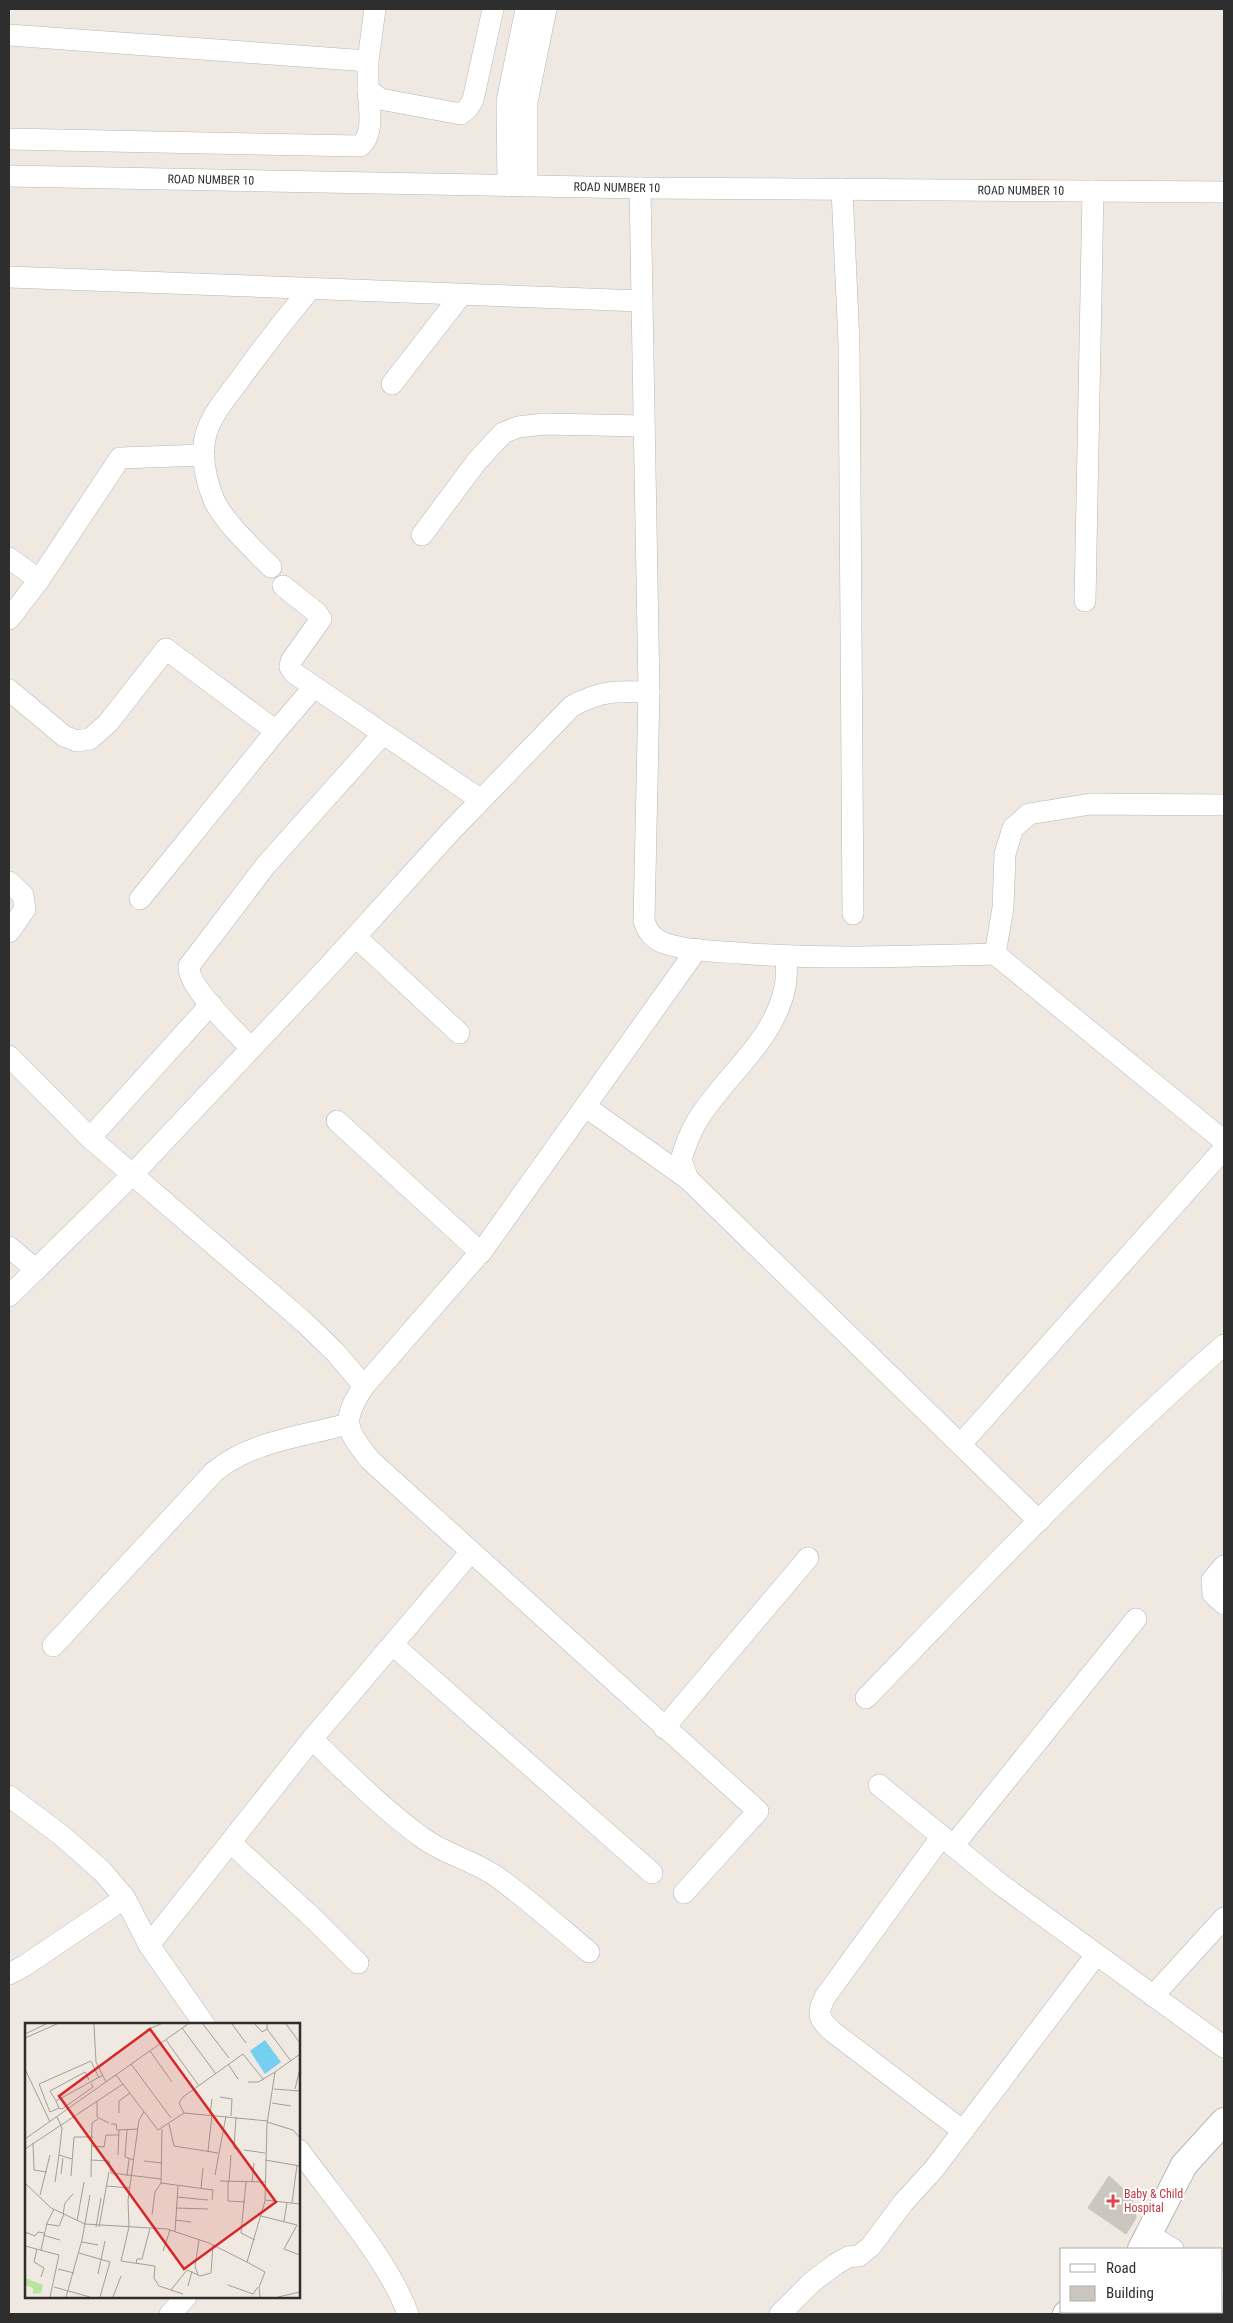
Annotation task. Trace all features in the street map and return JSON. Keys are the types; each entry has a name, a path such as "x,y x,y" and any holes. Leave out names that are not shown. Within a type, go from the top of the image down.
{"street":[{"path":"9,139 360,146 367,140 369,132 368,62 375,9"},
{"path":"368,89 380,99 462,114 473,100 494,9"},
{"path":"517,186 517,101 526,9"},
{"path":"517,101 546,9"},
{"path":"9,35 368,62"},
{"path":"473,100 517,101"},
{"name":"ROAD NUMBER 10","path":"9,176 640,188 1224,192"},
{"path":"640,188 649,692 644,921 648,931 663,943 697,949 787,956 845,958 995,954 1223,1138 960,1444"},
{"path":"842,189 849,344 852,914"},
{"path":"1084,601 1093,191"},
{"path":"9,278 642,301"},
{"path":"271,567 248,545 215,502 207,478 204,455 206,435 214,415 267,342 310,289"},
{"path":"392,384 461,294"},
{"path":"422,535 478,461 503,433 518,427 545,424 644,426"},
{"path":"9,619 39,580 120,458 204,455"},
{"path":"9,558 39,580"},
{"path":"284,586 317,613 321,619 291,661 290,667 294,672 314,688 481,800"},
{"path":"9,690 64,736 77,741 90,739 108,723 166,650 276,731"},
{"path":"140,899 276,731 314,688"},
{"path":"9,1296 132,1175 356,937 481,800 572,706 592,695 619,691 649,692"},
{"path":"251,1048 191,979 188,972 189,966 266,865 383,734"},
{"path":"995,954 1003,908 1005,854 1013,828 1029,814 1091,804 1224,805"},
{"path":"9,882 22,894 25,909 9,932"},
{"path":"356,937 460,1032"},
{"path":"684,1893 758,1812 470,1553 370,1460 354,1440 347,1424 351,1405 364,1386 480,1253 509,1216 697,949"},
{"path":"688,1179 681,1160 687,1140 698,1120 762,1038 779,1005 785,987 787,956"},
{"path":"90,1138 211,1004"},
{"path":"9,1056 90,1138 304,1322 336,1353 364,1386"},
{"path":"586,1106 688,1179 1039,1521"},
{"path":"337,1121 480,1253"},
{"path":"9,1247 36,1269"},
{"path":"866,1698 1039,1521 1174,1389 1224,1345"},
{"path":"53,1646 214,1472 246,1451 347,1424"},
{"path":"149,1945 312,1739 393,1646 470,1553"},
{"path":"664,1728 808,1558"},
{"path":"1224,1566 1212,1580 1213,1594 1224,1604"},
{"path":"963,2131 833,2032 821,2020 819,2009 825,1997 947,1841 1136,1619"},
{"path":"393,1646 652,1874"},
{"path":"312,1739 365,1790 420,1836 436,1847 478,1865 497,1876 589,1952"},
{"path":"879,1785 947,1841 1096,1955 1224,2047"},
{"path":"9,1796 102,1870 125,1898 149,1945 203,2023"},
{"path":"230,1842 316,1921 358,1963"},
{"path":"9,1974 24,1966 125,1898"},
{"path":"1153,1996 1224,1918"},
{"path":"780,2314 812,2282 836,2264 848,2257 859,2256 871,2246 903,2203 934,2169 1096,1955"},
{"path":"1169,2248 1144,2241 1184,2165 1224,2121"},
{"path":"302,2164 378,2258 405,2312"},
{"path":"170,2314 185,2298"}],"building":[{"path":"1109,2176 1130,2195 1135,2208 1136,2218 1126,2234 1088,2208"}],"place":[{"name":"Baby & Child Hospital","path":"1113,2201"}]}
